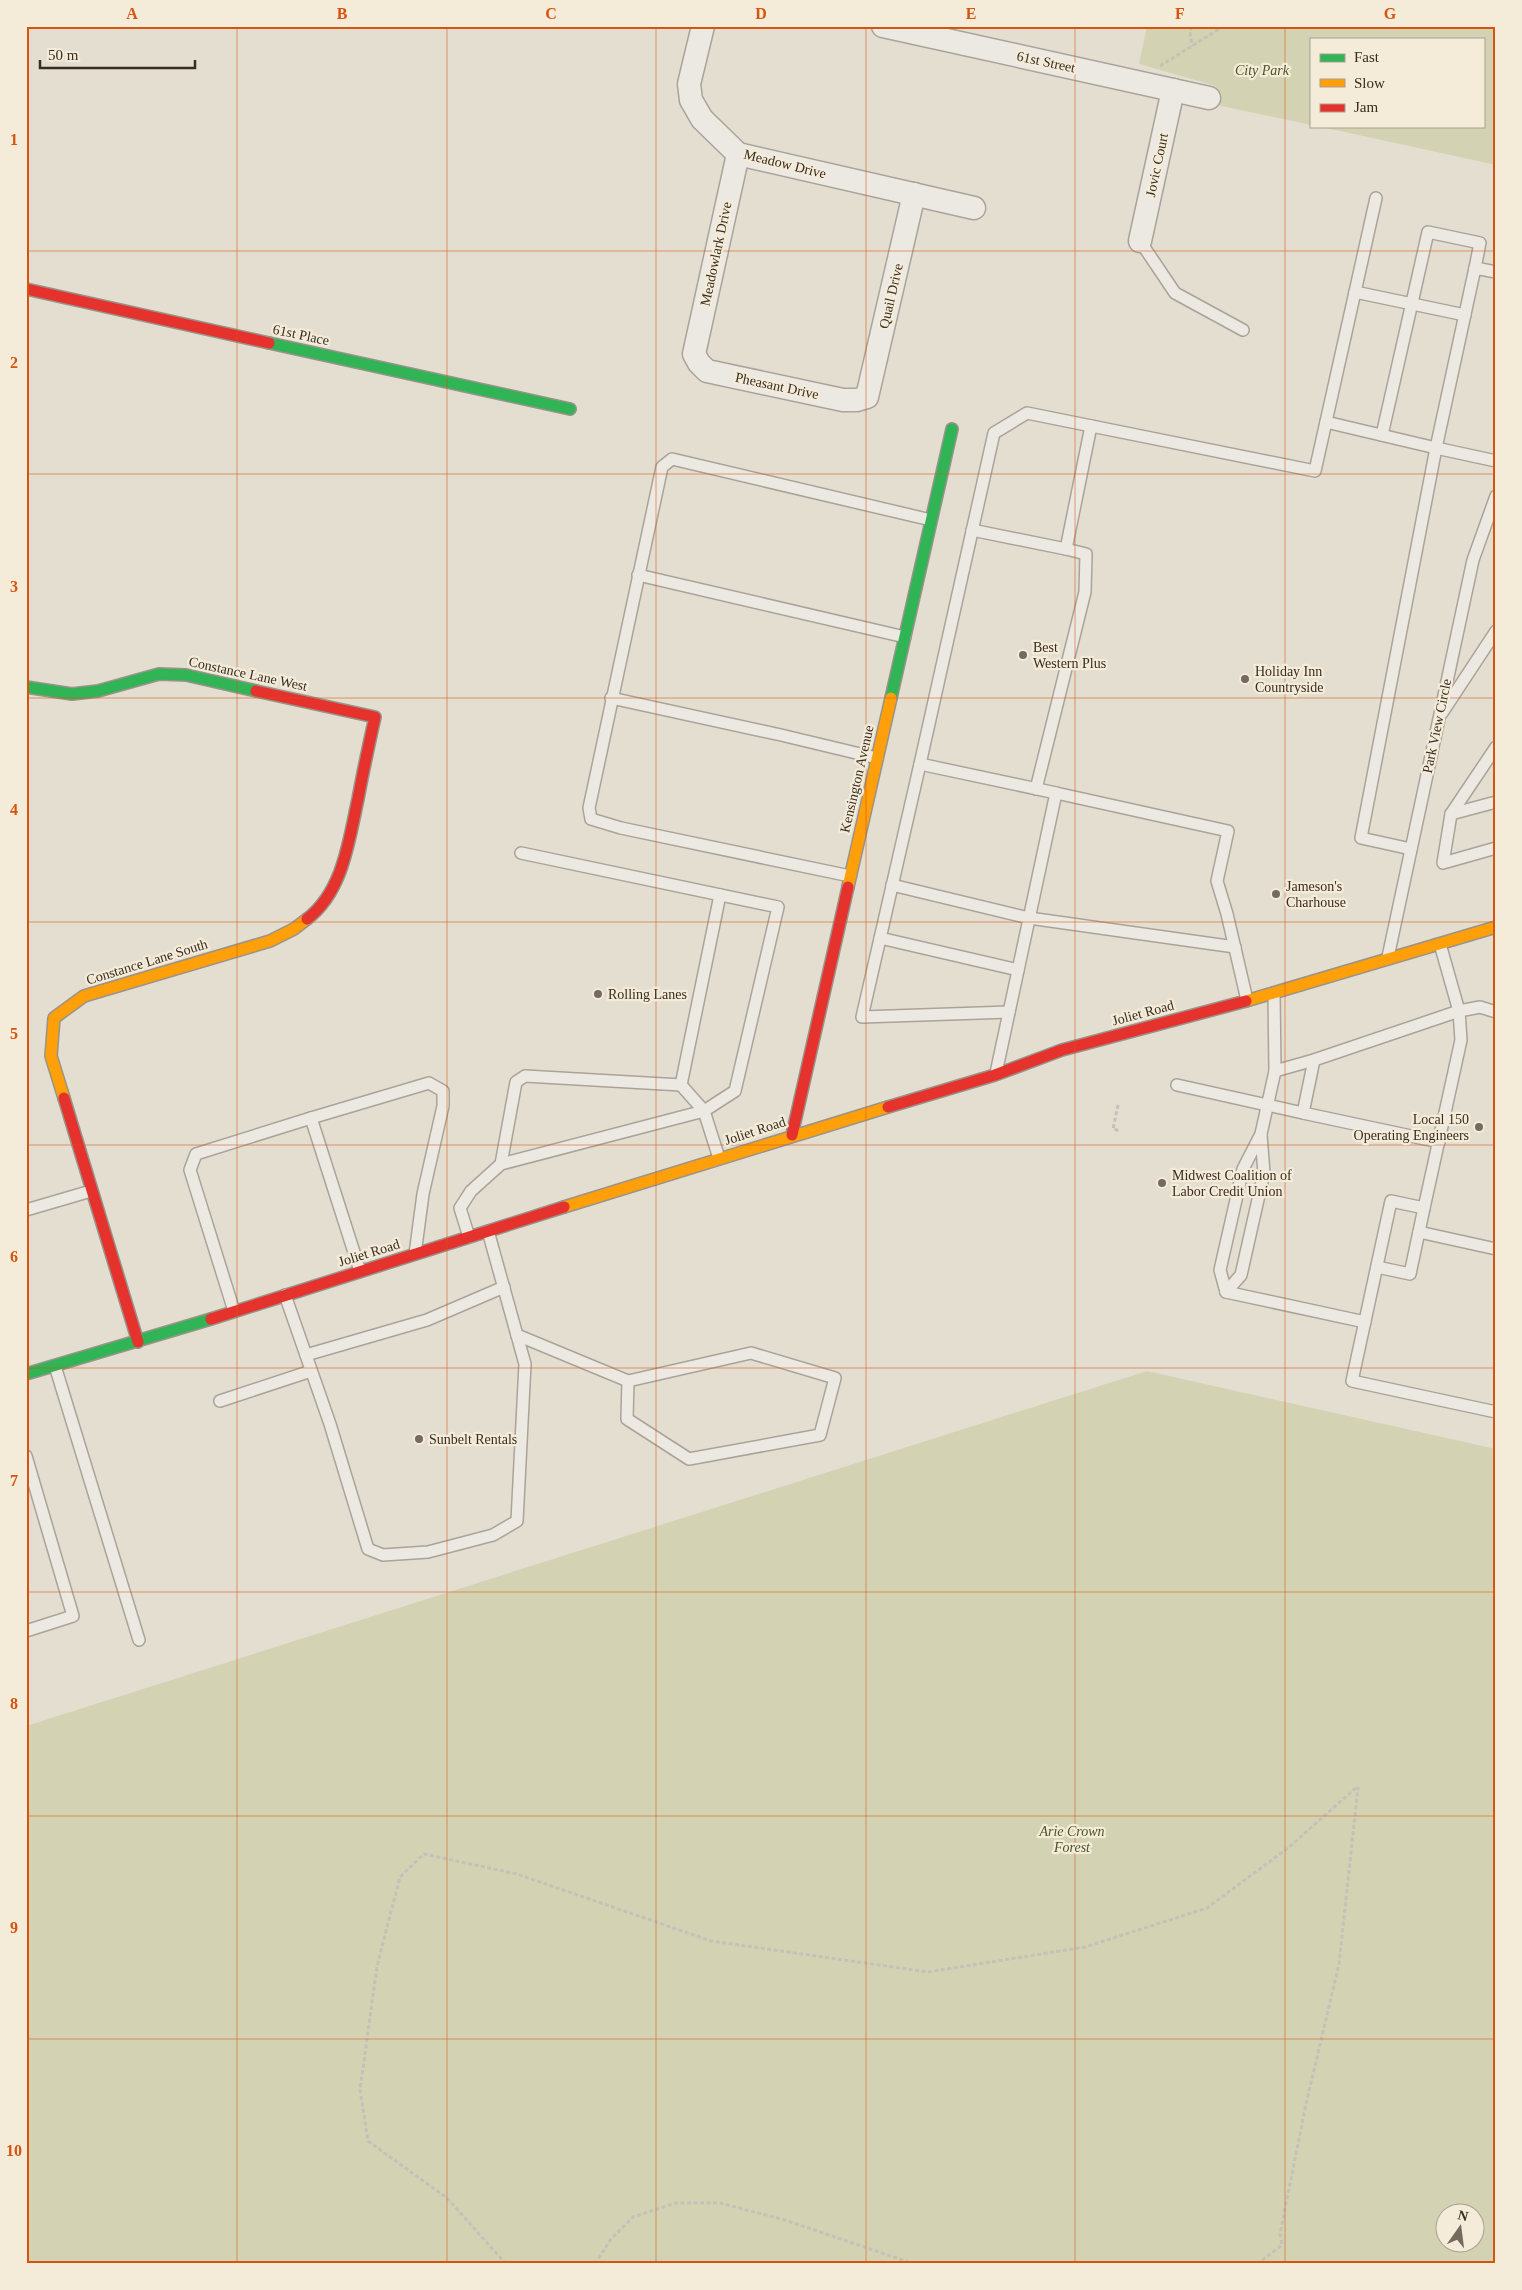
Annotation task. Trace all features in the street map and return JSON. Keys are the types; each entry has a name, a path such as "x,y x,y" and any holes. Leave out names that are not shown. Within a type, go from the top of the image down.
{"street":[{"name":"Meadow Drive","path":"703,26 689,84 691,100 702,119 738,154 974,208"},
{"name":"61st Street","path":"883,26 932,31 1209,98"},
{"name":"Jovic Court","path":"1140,241 1174,90"},
{"name":"Meadowlark Drive","path":"694,354 738,154"},
{"name":"Quail Drive","path":"867,397 914,194"},
{"name":"61st Place","path":"26,289 570,409"},
{"name":"Pheasant Drive","path":"694,354 698,363 707,371 843,400 867,397"},
{"name":"Kensington Avenue","path":"792,1135 952,428"},
{"name":"Constance Lane West","path":"26,687 72,694 98,691 159,674 186,675 375,717"},
{"name":"Constance Lane South","path":"138,1342 51,1056 51,1036 54,1018 84,996 270,941 294,929 318,911 333,888 346,855 375,717"},
{"name":"Joliet Road","path":"26,1374 138,1342 792,1135 995,1075 1062,1050 1274,993 1496,927"}],"lane":[{"path":"1009,1012 862,1017 994,433 1027,413 1314,471 1376,198"},
{"path":"1382,435 1428,232 1480,243 1436,448 1361,838 1411,849"},
{"path":"1140,241 1175,293 1243,330"},
{"path":"1475,268 1496,272"},
{"path":"1355,292 1465,315"},
{"path":"1326,422 1496,461"},
{"path":"1066,549 1091,426"},
{"path":"850,876 621,828 591,819 588,808 662,468 672,459 931,520"},
{"name":"Park View Circle","path":"1388,959 1473,560 1496,496"},
{"path":"972,530 1086,554 1085,592 1036,788"},
{"path":"638,575 904,637"},
{"path":"1439,719 1496,631"},
{"path":"611,698 877,758"},
{"path":"1496,747 1452,814 1443,863 1496,848"},
{"path":"920,764 1228,831 1217,881 1247,1000"},
{"path":"995,1075 1056,793"},
{"path":"1452,814 1496,802"},
{"path":"469,1237 460,1208 471,1190 501,1164 704,1110 736,1091 778,908 521,853"},
{"path":"892,885 1029,918 1235,947"},
{"path":"681,1085 720,895"},
{"path":"880,938 1018,970"},
{"path":"1377,1267 1410,1274 1461,1040 1460,1011 1440,944"},
{"path":"1226,1292 1220,1270 1243,1169 1261,1134 1274,1071 1274,993"},
{"path":"1274,1071 1314,1060 1460,1011 1480,1007 1496,1012"},
{"path":"1302,1113 1314,1060"},
{"path":"501,1164 516,1082 525,1076 681,1085 704,1110 719,1158"},
{"path":"234,1311 190,1170 196,1154 429,1083 443,1091 443,1106 423,1194 415,1254"},
{"path":"1177,1085 1438,1142"},
{"path":"311,1118 360,1271"},
{"path":"1226,1292 1241,1275 1264,1173 1261,1134"},
{"path":"26,1210 91,1191"},
{"path":"1424,1208 1391,1201 1352,1381 1496,1412"},
{"path":"285,1295 368,1550 383,1555 428,1552 493,1535 517,1521 525,1364 488,1231"},
{"path":"1419,1232 1496,1249"},
{"path":"306,1355 427,1320 504,1287"},
{"path":"1226,1292 1365,1322"},
{"path":"517,1335 628,1381 751,1353 835,1378 820,1435 688,1459 627,1419 628,1381"},
{"path":"55,1366 139,1640"},
{"path":"220,1401 311,1371"},
{"path":"26,1456 73,1616 26,1631"}],"path":[{"path":"1191,26 1190,37 1193,46"},
{"path":"1141,83 1158,67 1224,26"},
{"path":"1118,1105 1113,1129 1120,1131"},
{"path":"506,2264 447,2198 368,2141 360,2090 377,1966 400,1876 424,1854 517,1874 711,1941 928,1972 1085,1947 1207,1908 1288,1848 1358,1786 1339,1964 1304,2114 1280,2234 1282,2245 1257,2264"},
{"path":"595,2264 611,2239 633,2217 676,2203 720,2203 785,2220 914,2264"}],"green space":[{"name":"City Park","path":"1147,26 1496,26 1496,165 1326,128 1484,128 1484,38 1310,38 1310,125 1212,104 1216,86 1139,64"},
{"name":"Arie Crown Forest","path":"1147,1371 1496,1449 1496,2264 26,2264 26,1726"}],"traffic: fast":[{"path":"269,343 570,409"},
{"path":"891,698 952,429"},
{"path":"26,687 72,694 98,691 159,674 186,675 256,691"},
{"path":"26,1374 211,1319"}],"traffic: slow":[{"path":"848,887 891,698"},
{"path":"64,1098 51,1056 54,1018 84,996 270,941 294,929 307,919"},
{"path":"1246,1001 1496,927"},
{"path":"564,1207 888,1107"}],"traffic: jam":[{"path":"26,289 269,343"},
{"path":"256,691 375,717 343,864 329,895 307,919"},
{"path":"792,1135 848,887"},
{"path":"888,1107 995,1075 1062,1050 1246,1001"},
{"path":"64,1098 138,1342"},
{"path":"211,1319 564,1207"}],"place":[{"name":"Best Western Plus","path":"1023,655"},
{"name":"Holiday Inn Countryside","path":"1245,679"},
{"name":"Jameson's Charhouse","path":"1276,894"},
{"name":"Rolling Lanes","path":"598,994"},
{"name":"Local 150 Operating Engineers","path":"1479,1127"},
{"name":"Midwest Coalition of Labor Credit Union","path":"1162,1183"},
{"name":"Sunbelt Rentals","path":"419,1439"}]}
